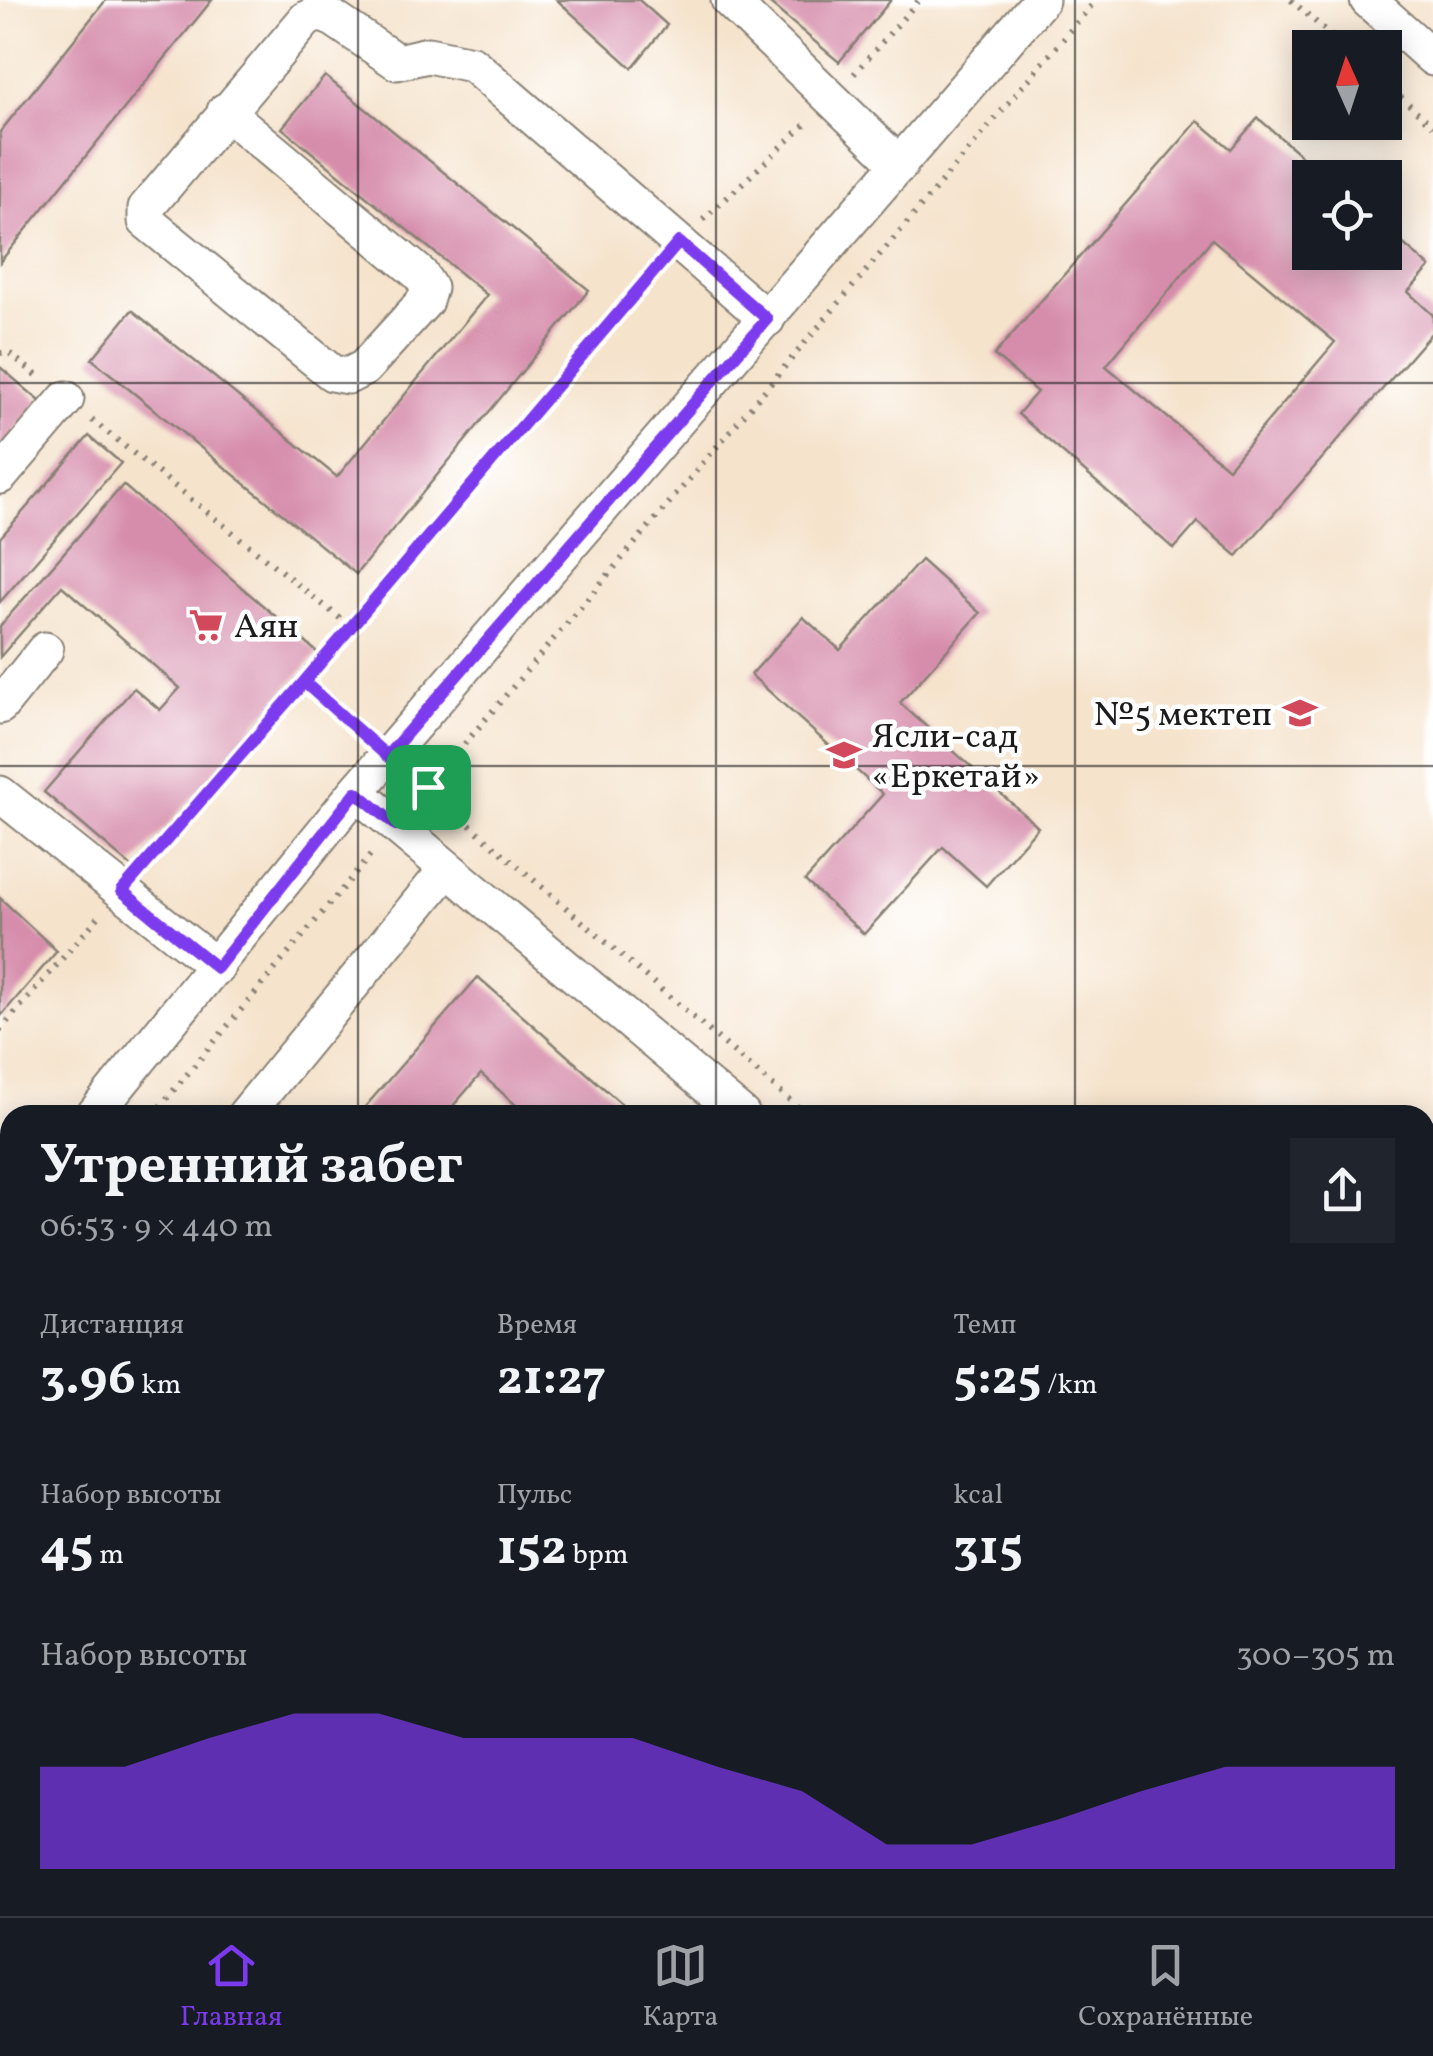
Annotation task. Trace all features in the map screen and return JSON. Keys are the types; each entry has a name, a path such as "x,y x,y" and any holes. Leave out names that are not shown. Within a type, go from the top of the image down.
{"street":[{"path":"730,0 900,165"},
{"path":"102,1105 356,792 1041,0"},
{"path":"1368,0 1433,58"},
{"path":"225,111 420,274 429,288 425,302 364,368 348,376 332,373 146,221 146,208 225,111 306,19 319,13 396,62 428,55 472,64 767,319"},
{"path":"0,476 66,399"},
{"path":"0,706 46,650"},
{"path":"356,792 730,1105"},
{"path":"0,794 217,968"},
{"path":"253,1105 448,869"}],"path":[{"path":"0,1030 352,627 679,242 832,100 919,0"},
{"path":"161,1105 1096,0"},
{"path":"1291,0 1324,30"},
{"path":"1402,98 1433,126"},
{"path":"0,353 8,352 352,627"},
{"path":"304,682 795,1105"}],"building":[{"path":"106,0 212,0 0,262 0,132"},
{"path":"557,0 639,0 667,25 632,68"},
{"path":"891,0 839,62 769,3"},
{"path":"325,76 589,290 356,574 92,359 132,310 337,477 487,295 282,128"},
{"path":"1258,118 1306,160 1292,160 1292,270 1402,270 1402,243 1430,267 1408,292 1433,315 1433,331 1237,556 1198,522 1174,549 1018,414 1037,392 994,355 1198,121 1231,149","holes":["1212,239 1335,342 1228,468 1106,366"]},
{"path":"0,367 41,402 0,452"},
{"path":"89,436 121,463 0,602 0,538"},
{"path":"123,485 318,653 132,867 44,792 134,688 160,710 180,688 62,586 0,657 0,626"},
{"path":"921,560 980,613 900,703 1038,827 986,886 943,847 864,934 805,881 883,794 751,675 803,617 840,650"},
{"path":"0,898 57,951 0,1017"},
{"path":"478,977 623,1105 516,1105 481,1074 454,1105 367,1105"}],"place":[{"name":"Аян","path":"206,625"},
{"name":"№5 мектеп","path":"1300,713"},
{"name":"Ясли-сад «Еркетай»","path":"844,755"}],"route":[{"path":"428,787 387,756 304,682 679,242 767,319 387,756 304,682 122,891 217,968 356,792 396,825 428,787"}]}
